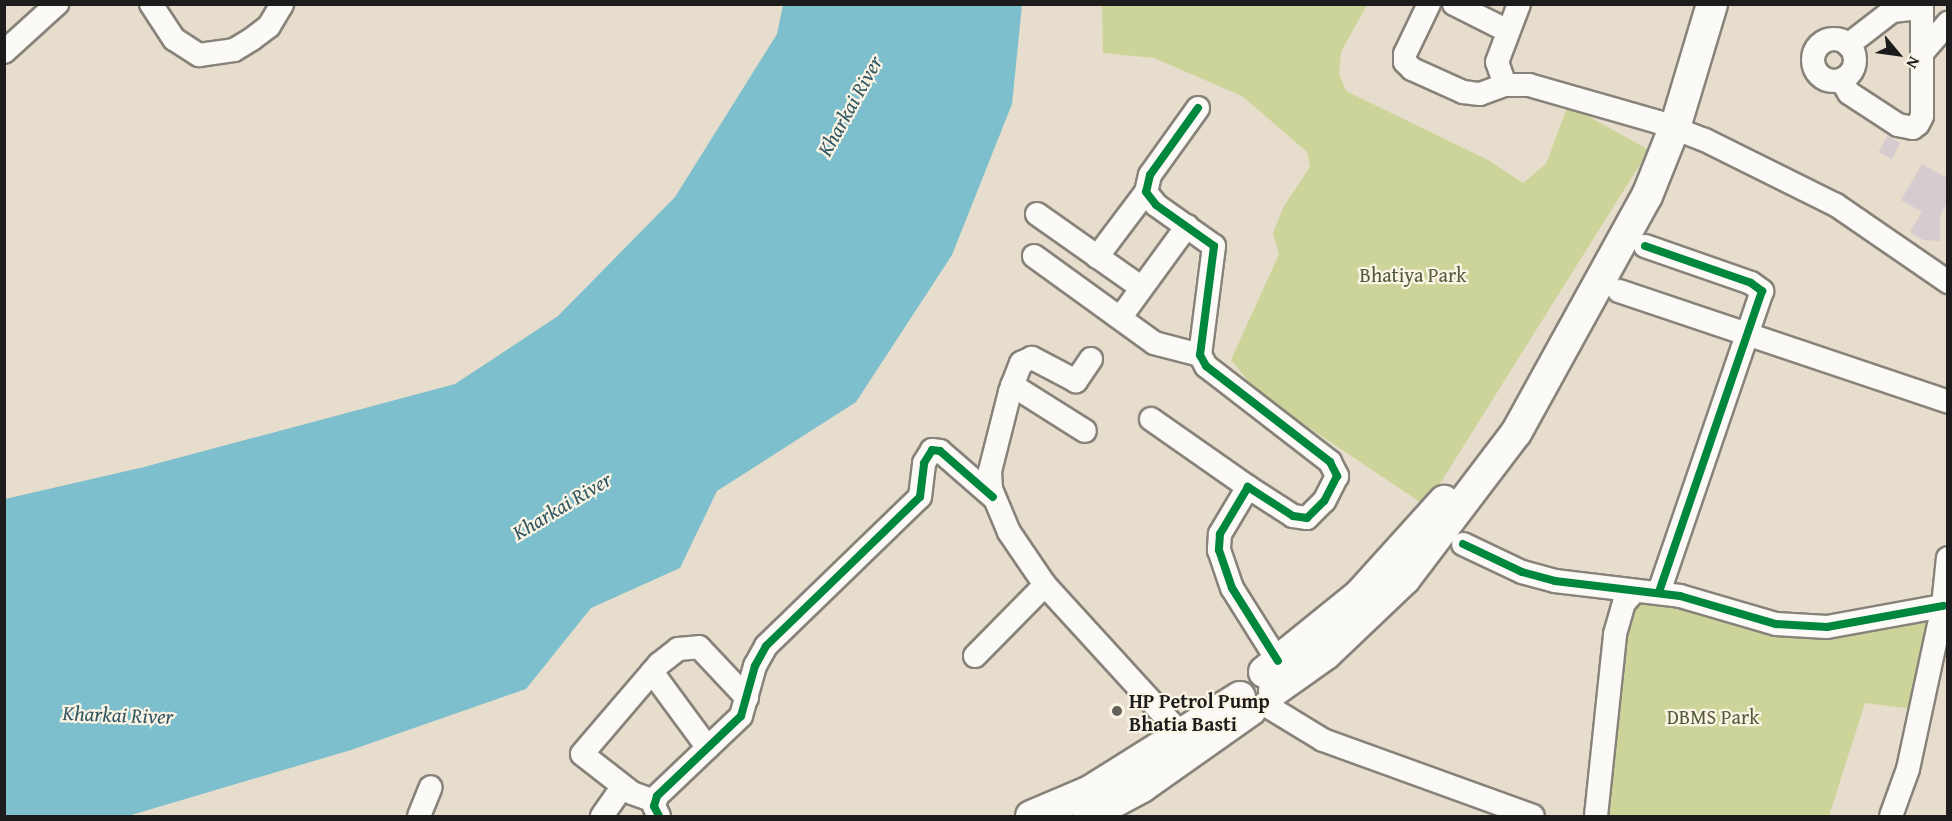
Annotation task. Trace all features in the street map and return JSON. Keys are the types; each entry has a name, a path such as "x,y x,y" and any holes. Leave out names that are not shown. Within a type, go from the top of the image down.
{"main road":[{"path":"1666,125 1693,4"},
{"path":"1088,816 1142,787 1262,689 1359,596 1429,520 1482,451 1551,343 1650,147 1666,125 1712,4"},
{"path":"1031,816 1090,791 1181,734 1262,689"}],"street":[{"path":"4,52 57,4"},
{"path":"151,4 174,39 200,55 234,50 252,39 269,26 282,4"},
{"path":"1429,4 1405,54 1409,67 1463,92 1480,94 1505,85 1529,85 1666,125 1752,161 1836,205 1947,282"},
{"path":"1454,4 1508,31"},
{"path":"1505,85 1497,62 1519,4"},
{"path":"1841,80 1849,93 1898,125 1913,128 1922,116 1922,6 1892,11 1848,45"},
{"path":"1922,53 1947,22"},
{"path":"1841,80 1822,78 1814,67 1814,54 1828,40 1848,45"},
{"path":"1841,80 1854,64 1848,45"},
{"path":"1097,257 1146,192 1150,175 1198,108"},
{"path":"1146,192 1156,205 1214,246 1200,355 1206,366 1330,462 1337,477 1324,501 1307,518 1293,516 1151,418"},
{"path":"1037,214 1142,288"},
{"path":"1120,318 1187,226"},
{"path":"1645,246 1757,286 1762,298 1659,592"},
{"path":"1034,256 1167,349 1200,355"},
{"path":"1619,291 1749,333 1947,402"},
{"path":"1091,359 1076,381 1041,361 1026,360 1012,385 990,471 993,497 1009,532 1045,585 1181,734"},
{"path":"1012,385 1085,431"},
{"path":"747,698 703,650 694,645 667,656 614,720 583,752 585,760 656,809 708,748 736,722 747,698 755,666 766,646 920,497 924,463 932,450 940,451 993,497"},
{"path":"1248,487 1220,534 1219,550 1262,689 1323,740 1488,809 1533,816"},
{"path":"1463,544 1522,572 1555,581 1634,592 1659,592 1776,624 1827,627 1943,606"},
{"path":"1891,816 1908,769 1943,606 1947,564"},
{"path":"975,656 1045,585"},
{"path":"1596,816 1615,634 1624,603 1634,592"},
{"path":"652,672 708,748"},
{"path":"419,816 431,787"},
{"path":"602,816 622,787"}],"green space":[{"name":"Bhatiya Park","path":"1102,5 1367,5 1341,52 1339,73 1346,91 1488,160 1523,183 1546,164 1568,105 1649,150 1426,506 1260,395 1231,360 1279,254 1273,233 1284,206 1310,167 1307,152 1242,96 1154,58 1103,53"},
{"name":"DBMS Park","path":"1640,600 1670,601 1799,634 1937,613 1913,709 1865,703 1829,816 1600,816 1621,610"}],"water":[{"name":"Kharkai River","path":"783,5 1022,5 1012,104 952,255 856,402 717,491 680,568 591,608 526,689 351,750 128,816 5,816 5,499 144,467 455,384 558,316 675,197 777,34"}],"building":[{"path":"1887,136 1900,143 1892,159 1879,152"},
{"path":"1922,164 1947,178 1947,202 1940,217 1940,241 1923,240 1910,232 1922,212 1901,200"}],"cycle path":[{"path":"1198,108 1150,175 1146,192 1156,205 1214,246 1200,355 1206,366 1330,462 1337,476 1324,501 1307,518 1293,516 1248,487 1220,534 1219,550 1232,588 1278,661"},
{"path":"1645,246 1751,283 1762,291 1659,592"},
{"path":"659,816 654,806 657,796 741,716 755,666 766,646 920,497 924,463 932,450 940,451 993,497"},
{"path":"1463,544 1522,572 1555,581 1680,596 1776,624 1827,627 1943,606"}],"place":[{"name":"HP Petrol Pump Bhatia Basti","path":"1117,711"}]}
